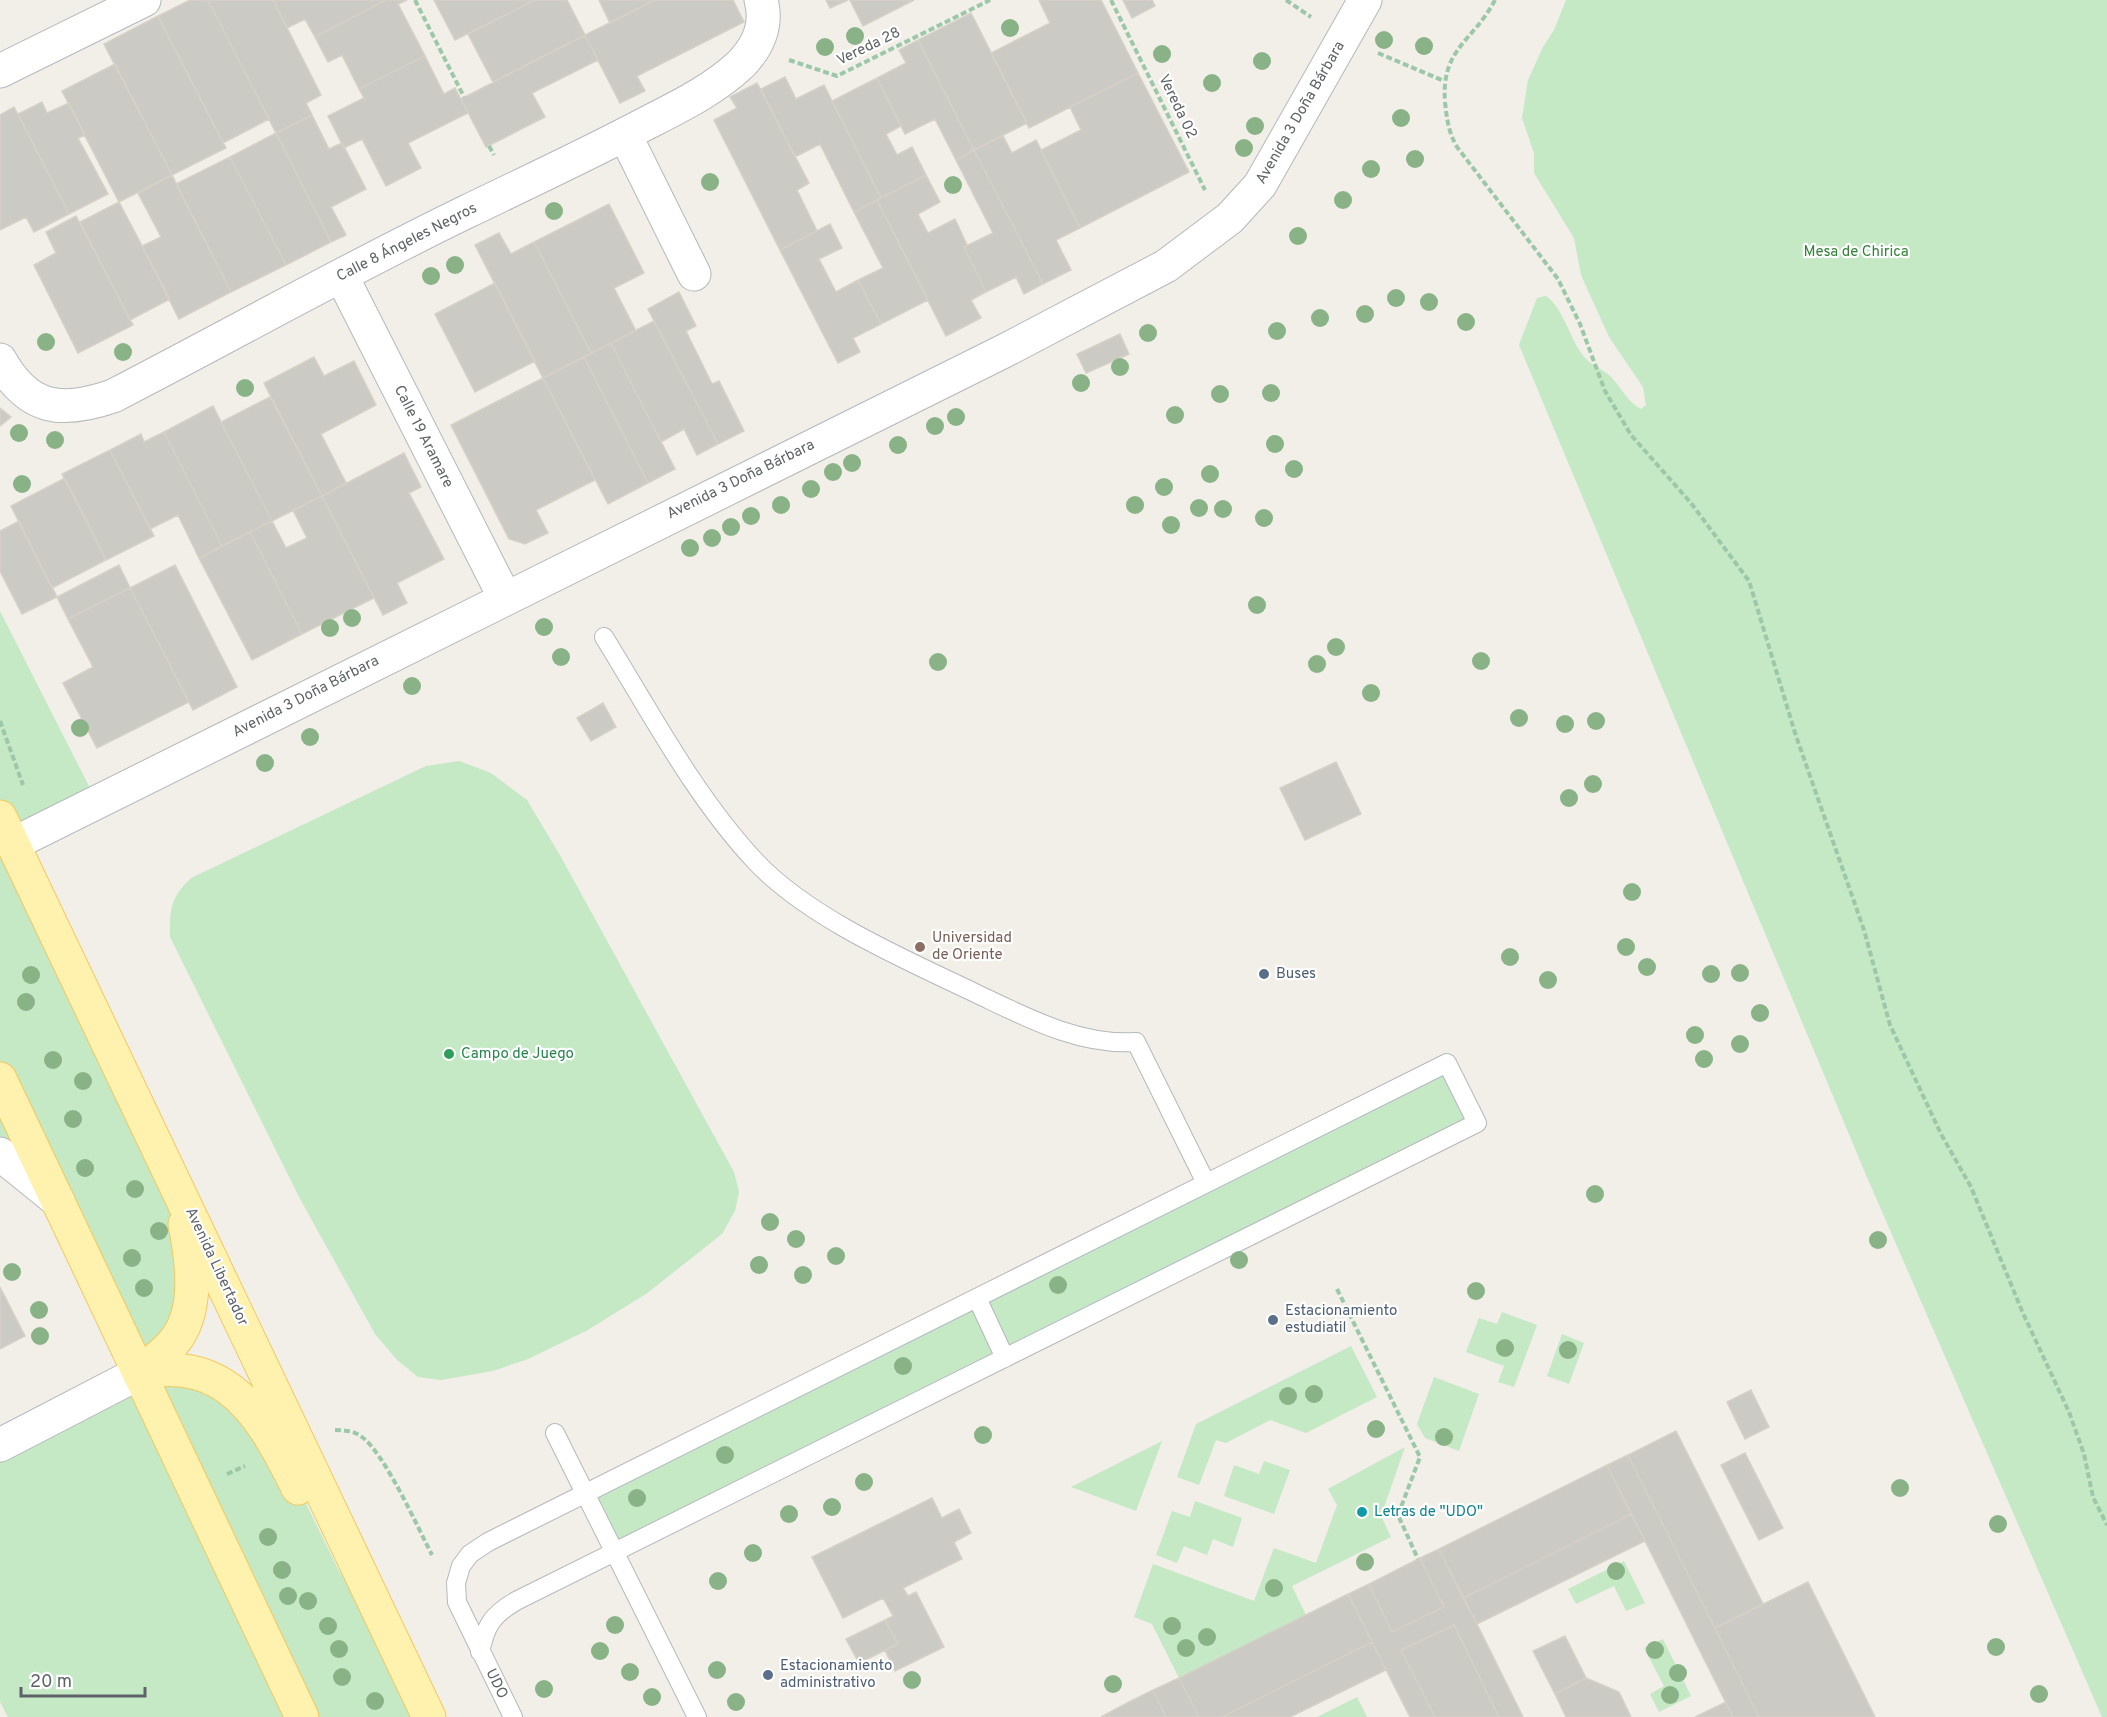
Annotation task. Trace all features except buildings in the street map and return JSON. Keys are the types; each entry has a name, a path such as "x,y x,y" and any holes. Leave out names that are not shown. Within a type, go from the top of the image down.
{"main road":[{"name":"Avenida Libertador","path":"10,840 179,1189 429,1717"},
{"path":"2,1079 302,1717"},
{"path":"139,1373 176,1340 187,1319 192,1285 190,1250 179,1189"},
{"path":"139,1373 163,1368 186,1369 214,1380 239,1395 258,1418 278,1451 339,1571 361,1603 387,1629"}],"street":[{"path":"0,71 144,0"},
{"path":"754,49 762,32 764,12 761,0"},
{"name":"Avenida 3 Doña Bárbara","path":"10,840 505,598 1112,296 1166,266 1222,225 1260,185 1365,0"},
{"name":"Calle 8 Ángeles Negros","path":"0,360 12,381 23,392 48,403 65,407 85,406 112,396 465,212 625,135 724,78 754,49"},
{"path":"625,135 694,274"},
{"name":"Calle 19 Aramare","path":"342,277 505,598"},
{"path":"0,1154 58,1201"},
{"path":"0,1445 139,1373"}],"lane":[{"path":"604,637 690,774 757,863 781,884 850,929 995,1002 1078,1036 1097,1041 1136,1042 1206,1184"},
{"path":"457,1602 456,1583 461,1566 470,1554 488,1542 1447,1063 1477,1123 499,1611 487,1629 480,1652"},
{"path":"976,1298 1005,1358"},
{"path":"555,1432 697,1717"},
{"name":"UDO","path":"457,1602 513,1717"}],"path":[{"path":"415,0 464,97"},
{"name":"Vereda 28","path":"754,49 837,76 990,0"},
{"name":"Vereda 02","path":"1111,0 1222,225"},
{"path":"1495,0 1474,32 1454,53 1444,81 1445,119 1452,138 1558,279 1580,324 1605,391 1631,435 1691,503 1749,581 1796,736 1864,930 1890,1025 1941,1134 1971,1187 2022,1311 2069,1412 2084,1455 2093,1497 2107,1525"},
{"path":"1344,38 1444,81"},
{"path":"0,722 10,840"},
{"path":"1337,1289 1420,1457 1398,1515 1418,1559"},
{"path":"299,1442 332,1430 348,1430 362,1436 384,1465 457,1602"}],"green space":[{"name":"Mesa de Chirica","path":"1566,0 2107,0 2107,1717 2102,1717 1866,1175 1519,345 1537,298 1546,296 1561,313 1578,348 1586,358 1609,375 1636,406 1641,409 1646,405 1643,387 1609,337 1581,275 1574,238 1534,173 1534,153 1522,118 1528,80 1543,47 1554,30"},
{"path":"0,611 96,800 14,841 0,812"},
{"name":"Campo de Juego","path":"459,761 491,773 527,800 561,857 734,1172 739,1192 735,1211 722,1234 646,1294 586,1331 528,1359 493,1371 441,1380 418,1377 397,1360 375,1334 299,1197 170,937 170,927 175,898 191,878 426,766"},
{"path":"12,845 190,1250 161,1356 214,1380 291,1473 339,1571 429,1717 8,1717 0,1702 0,1445 139,1373 58,1201 0,1154 0,857"},
{"path":"1445,1067 1473,1122 1007,1353 981,1300"},
{"path":"975,1303 1000,1356 615,1546 591,1495"},
{"path":"1502,1312 1537,1325 1514,1387 1498,1382 1504,1366 1466,1352 1479,1318 1497,1324"},
{"path":"1562,1334 1584,1343 1569,1384 1547,1376"},
{"path":"1351,1346 1377,1397 1306,1433 1270,1420 1226,1443 1216,1440 1199,1485 1177,1477 1196,1424"},
{"path":"1434,1377 1479,1394 1459,1451 1425,1438 1417,1424"},
{"path":"1162,1441 1136,1511 1071,1487"},
{"path":"1405,1447 1381,1516 1391,1537 1292,1586 1306,1615 1179,1678 1152,1624 1134,1617 1153,1564 1254,1601 1274,1548 1316,1563 1337,1505 1328,1489"},
{"path":"1264,1461 1290,1470 1274,1514 1224,1496 1234,1465 1259,1474"},
{"path":"1195,1501 1242,1518 1233,1547 1213,1539 1207,1555 1184,1546 1177,1563 1156,1555 1172,1511 1190,1517"},
{"path":"1624,1561 1645,1603 1626,1611 1614,1586 1576,1604 1568,1589"},
{"path":"1663,1639 1691,1696 1659,1712 1650,1694 1664,1686 1644,1648"},
{"path":"1357,1697 1367,1717 1317,1717"}],"place":[{"name":"Universidad de Oriente","path":"920,947"},
{"name":"Buses","path":"1264,974"},
{"name":"Campo de Juego","path":"449,1054"},
{"name":"Estacionamiento estudiatil","path":"1273,1320"},
{"name":"Letras de \"UDO\"","path":"1362,1512"},
{"name":"Estacionamiento administrativo","path":"768,1675"}]}
